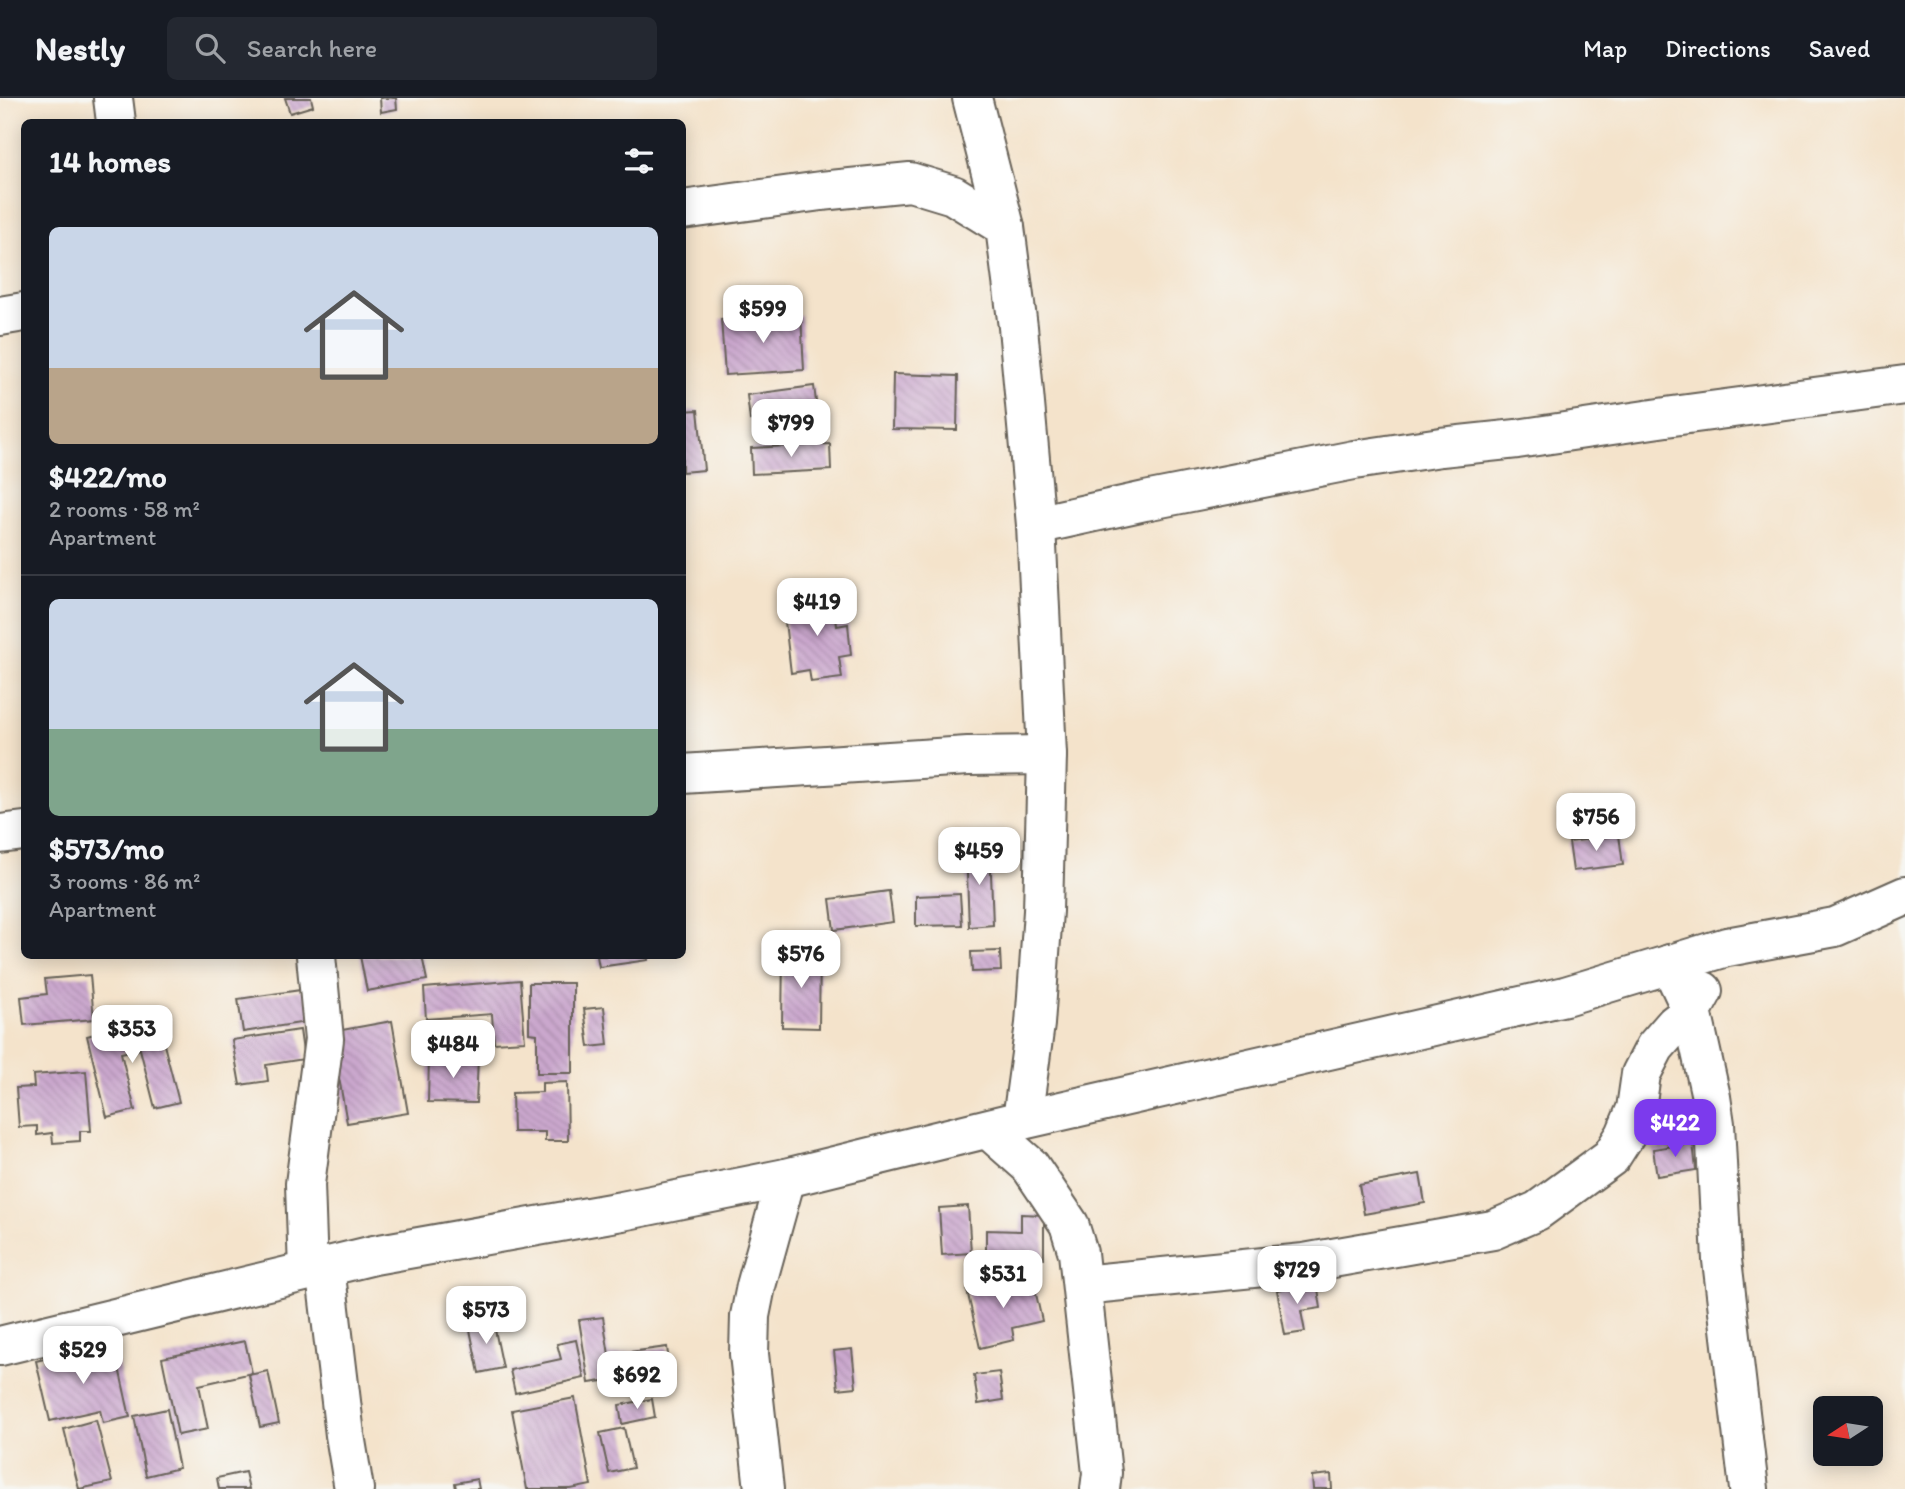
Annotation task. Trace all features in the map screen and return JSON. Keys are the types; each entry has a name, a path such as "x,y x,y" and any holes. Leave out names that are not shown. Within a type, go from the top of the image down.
{"street":[{"path":"113,98 116,119"},
{"path":"972,98 1005,227 1018,327 1035,525 1047,755 1043,911 1035,1024 1005,1124 1069,1224 1078,1253 1102,1473 1100,1489"},
{"path":"686,209 910,182 953,195 1005,227"},
{"path":"0,316 21,312"},
{"path":"1035,525 1354,460 1905,385"},
{"path":"686,774 968,756 1047,755"},
{"path":"0,834 21,831"},
{"path":"0,1346 374,1255 622,1212 786,1178 1005,1124 1565,996 1727,947 1835,926 1905,896"},
{"path":"1083,1285 1304,1264 1493,1230 1536,1211 1611,1157 1625,1135 1636,1109 1642,1074 1655,1047 1675,1024 1692,1011 1727,947"},
{"path":"316,959 324,1039 305,1184 354,1489"},
{"path":"1670,964 1692,1011 1711,1097 1715,1124 1722,1260 1749,1489"},
{"path":"764,1489 749,1354 750,1316 786,1178"}],"building":[{"path":"285,98 311,98 313,106 290,113"},
{"path":"380,98 396,98 397,109 381,112"},
{"path":"801,315 804,370 725,375 721,319"},
{"path":"893,374 958,376 957,430 892,429"},
{"path":"814,386 817,410 750,420 747,395"},
{"path":"698,410 704,470 686,472 686,411"},
{"path":"830,444 831,470 752,474 751,448"},
{"path":"833,593 837,626 848,624 851,655 839,657 842,678 811,682 809,670 791,673 784,613 796,612 794,598"},
{"path":"1619,835 1623,865 1573,871 1569,842"},
{"path":"966,848 990,848 993,925 969,927"},
{"path":"889,891 893,922 834,930 830,899"},
{"path":"960,894 962,925 916,926 916,896"},
{"path":"1000,951 1001,971 972,972 971,952"},
{"path":"783,952 820,953 819,1028 782,1027"},
{"path":"361,959 423,959 427,980 367,991"},
{"path":"598,959 648,959 648,960 599,967"},
{"path":"90,975 94,1019 24,1025 21,997 47,994 45,979"},
{"path":"520,980 525,1041 494,1043 492,1014 426,1019 424,988"},
{"path":"529,983 573,983 573,1073 537,1073 537,1034 529,1033"},
{"path":"308,989 313,1021 243,1032 238,999"},
{"path":"604,1007 608,1045 589,1047 584,1009"},
{"path":"157,1018 179,1102 155,1108 140,1049 121,1053 135,1110 107,1117 87,1036"},
{"path":"392,1021 408,1113 347,1123 331,1032"},
{"path":"300,1030 304,1059 266,1065 268,1081 240,1085 232,1040"},
{"path":"429,1056 478,1058 476,1103 428,1102"},
{"path":"86,1071 91,1131 80,1131 80,1141 53,1143 52,1133 37,1135 37,1126 19,1127 16,1088 34,1087 33,1075"},
{"path":"567,1082 568,1141 545,1141 545,1132 513,1132 512,1093 542,1092 542,1083"},
{"path":"1693,1143 1696,1170 1657,1176 1653,1149"},
{"path":"1420,1174 1425,1203 1364,1214 1359,1185"},
{"path":"968,1206 971,1253 942,1255 939,1208"},
{"path":"1021,1214 1044,1215 1044,1258 986,1257 986,1230 1021,1231"},
{"path":"1032,1276 1042,1321 1012,1328 1014,1340 980,1348 967,1290"},
{"path":"1317,1283 1321,1308 1301,1311 1305,1332 1285,1335 1277,1290"},
{"path":"603,1317 609,1355 667,1347 670,1371 589,1383 579,1320"},
{"path":"493,1320 503,1368 479,1373 469,1325"},
{"path":"576,1340 584,1378 515,1393 510,1370 561,1359 557,1344"},
{"path":"245,1341 252,1373 199,1385 208,1429 178,1435 162,1358"},
{"path":"90,1348 93,1359 116,1354 130,1417 103,1423 100,1410 50,1421 36,1361"},
{"path":"852,1349 856,1387 838,1389 834,1351"},
{"path":"268,1371 279,1423 260,1427 249,1375"},
{"path":"999,1372 1003,1400 978,1404 974,1375"},
{"path":"575,1398 591,1485 571,1489 527,1489 512,1410"},
{"path":"652,1399 655,1417 622,1424 619,1405"},
{"path":"167,1409 179,1468 146,1476 134,1416"},
{"path":"96,1420 112,1482 79,1489 64,1429"},
{"path":"624,1428 633,1468 609,1473 600,1433"},
{"path":"245,1472 249,1489 219,1489 217,1478"},
{"path":"1331,1474 1332,1489 1313,1489 1312,1476"},
{"path":"477,1479 479,1489 456,1489 455,1483"}]}
